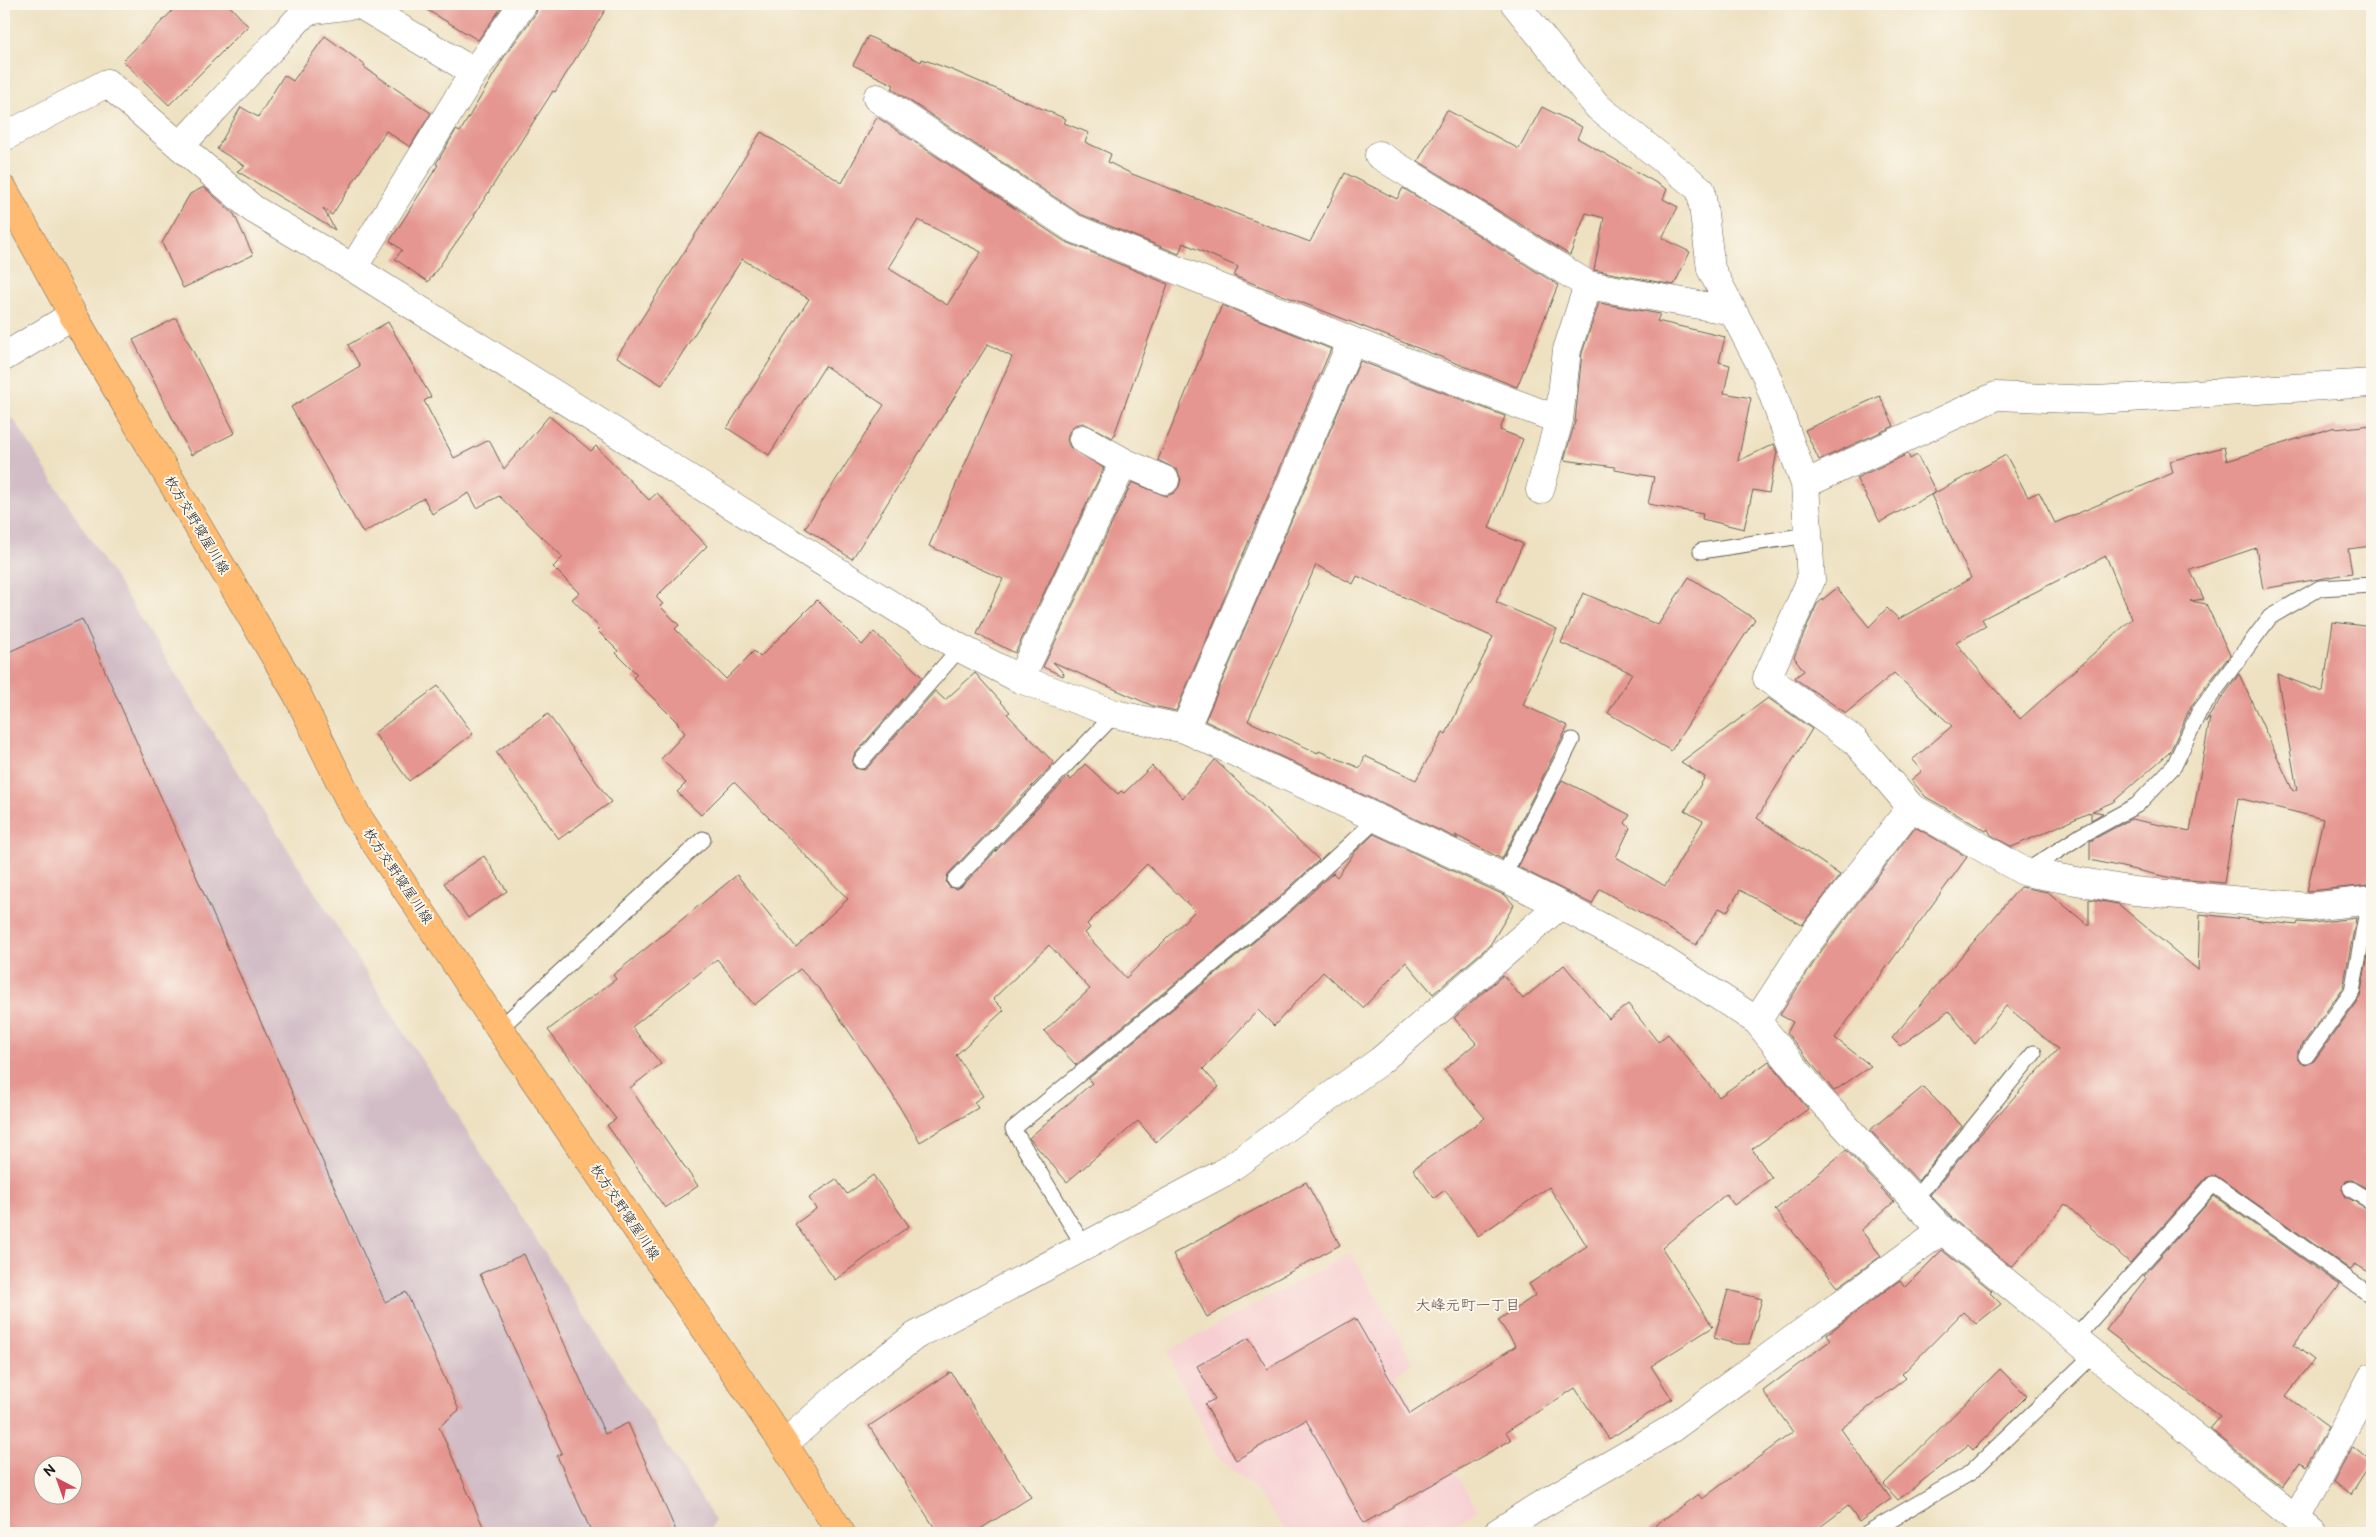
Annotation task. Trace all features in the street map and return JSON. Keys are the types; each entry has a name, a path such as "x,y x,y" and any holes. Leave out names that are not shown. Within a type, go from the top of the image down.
{"main road":[{"name":"枚方交野寝屋川線","path":"4,190 73,315 297,694 356,814 499,1028 784,1444 841,1533"}],"street":[{"path":"180,146 306,10 358,4 474,72"},
{"path":"353,268 474,72 523,4"},
{"path":"1515,4 1598,107 1701,190 1711,269 1766,375 1805,484 1811,580 1767,678 1855,741 1911,807 2025,872 2134,891 2310,907 2370,900"},
{"path":"4,137 107,83 253,209 353,268 960,648 1020,679 1115,714 1185,729 1503,877 1560,905 1662,960 1757,1022 1818,1097 1942,1230 2305,1526 2372,1377"},
{"path":"877,98 1073,228 1352,341 1559,420"},
{"path":"1379,156 1588,285 1732,311"},
{"path":"1540,490 1559,420 1567,350 1588,285"},
{"path":"4,357 73,315"},
{"path":"1185,729 1352,341"},
{"path":"1805,484 1996,396 2097,400 2372,383"},
{"path":"1083,439 1124,462 1165,480"},
{"path":"1020,679 1124,462"},
{"path":"1757,1022 1808,941 1911,807"},
{"path":"784,1444 846,1389 914,1336 1223,1173 1380,1061 1560,905"},
{"path":"1496,1533 1668,1431 1942,1230"}],"lane":[{"path":"1701,551 1808,535"},
{"path":"2025,872 2082,836 2137,805 2174,766 2199,712 2270,617 2320,588 2372,585"},
{"path":"861,761 960,648"},
{"path":"955,880 1115,714"},
{"path":"1503,877 1572,740"},
{"path":"1084,1246 1013,1129 1283,906 1377,819"},
{"path":"499,1028 703,839"},
{"path":"2306,1056 2352,992 2370,900"},
{"path":"1914,1200 2034,1053"},
{"path":"1866,1533 1970,1473 2084,1346 2213,1184 2372,1296"},
{"path":"2351,1189 2372,1202"}],"shaded area":[{"path":"13,418 715,1520 710,1533 4,1533 4,421"},
{"path":"1351,1253 1413,1362 1395,1375 1477,1509 1447,1533 1288,1533 1252,1486 1216,1455 1167,1352"}],"building":[{"path":"179,4 228,4 248,26 169,105 123,61"},
{"path":"417,4 504,4 478,40"},
{"path":"538,4 609,4 475,216 428,282 395,259 402,250 390,241 438,165 436,164 456,130 460,132 504,57 536,13"},
{"path":"325,36 365,65 364,67 431,113 410,147 386,131 332,215 323,208 335,230 237,171 245,166 217,149 241,107 258,117 284,75 293,81"},
{"path":"868,36 921,62 922,59 952,70 1066,119 1064,123 1089,133 1085,142 1111,154 1108,162 1132,174 1310,242 1345,173 1397,199 1403,188 1558,285 1517,387 1234,276 1238,267 1183,243 1179,254 1080,214 892,89 894,85 853,65"},
{"path":"1542,107 1582,127 1577,138 1667,189 1663,199 1678,207 1662,238 1690,252 1674,285 1594,270 1604,218 1586,213 1570,255 1418,161 1447,110 1519,149"},
{"path":"877,117 1064,241 1168,284 1113,438 1083,423 1075,425 1069,432 1067,440 1070,447 1104,468 1015,653 977,634 1003,579 929,546 1012,357 988,344 852,559 805,528 884,405 825,366 769,455 727,428 809,299 742,259 662,385 617,357 761,132 842,183","holes":["918,220 981,252 947,305 888,268"]},
{"path":"204,187 234,214 253,255 183,288 162,243 190,194"},
{"path":"1599,303 1660,314 1657,321 1725,337 1719,362 1730,365 1724,393 1751,398 1738,461 1774,444 1777,452 1769,493 1753,490 1744,529 1702,519 1703,514 1648,504 1654,477 1615,470 1615,467 1564,460 1575,422 1582,353"},
{"path":"1222,305 1331,349 1176,711 1153,706 1053,662 1064,674 1063,676 1043,667 1132,482 1166,496 1174,493 1179,487 1181,479 1177,470 1158,460"},
{"path":"176,318 235,433 191,455 133,340"},
{"path":"388,322 431,397 424,401 454,458 489,440 504,469 549,416 591,451 596,446 649,500 657,493 707,546 656,597 663,604 660,606 679,625 675,629 726,679 754,651 760,657 817,600 862,645 874,632 922,677 854,755 852,764 855,768 864,770 868,767 935,691 945,700 975,673 1010,712 1007,714 1054,763 948,874 946,882 949,887 957,889 962,886 1068,777 1071,780 1085,764 1118,794 1121,791 1124,793 1152,766 1183,798 1215,760 1319,860 1277,899 1076,1065 1044,1031 1090,989 1049,945 993,999 1004,1010 956,1055 983,1096 974,1102 978,1108 920,1142 892,1094 821,991 800,969 754,1005 717,959 632,1027 661,1064 630,1088 698,1186 665,1208 607,1125 616,1119 548,1030 616,979 613,975 737,875 796,947 848,899 734,782 701,815 677,792 686,783 661,759 685,733 679,724 633,678 637,674 597,630 600,628 572,599 579,593 553,567 563,557 499,496 477,508 469,493 432,514 424,498 363,533 291,407 360,366 348,345","holes":["1147,864 1195,911 1126,978 1085,933 1090,928 1087,924"]},
{"path":"1360,361 1505,416 1500,430 1523,439 1489,528 1523,544 1496,602 1557,629 1523,705 1568,726 1502,859 1455,835 1458,839 1205,721","holes":["1316,565 1353,584 1357,576 1493,637 1446,734 1443,732 1416,780 1365,756 1360,768 1319,751 1318,753 1248,721"]},
{"path":"1880,396 1894,426 1819,460 1805,430"},
{"path":"2372,425 2372,546 2348,549 2352,573 2263,589 2256,548 2190,570 2204,599 2190,601 2206,604 2230,655 2191,706 2170,752 2113,802 2092,811 2103,813 2091,820 2091,812 2012,847 1991,835 1988,829 1986,831 1926,797 1911,780 1922,771 1912,760 1952,726 1894,673 1846,713 1794,678 1804,671 1794,657 1817,604 1837,588 1869,627 1887,608 1899,619 1971,578 1931,495 2006,455 2028,497 2039,492 2055,523 2173,473 2170,461 2224,447 2227,461 2335,427 2336,429","holes":["2106,556 2132,619 2020,719 1956,643 1986,626 1982,619"]},
{"path":"1908,454 1910,459 1917,455 1936,492 1880,522 1856,478"},
{"path":"1689,577 1755,619 1671,751 1608,713 1632,673 1561,643 1583,593 1658,625"},
{"path":"82,619 385,1302 406,1292 459,1410 439,1427 486,1533 4,1533 4,654"},
{"path":"2333,622 2372,627 2372,885 2307,891 2323,819 2238,798 2224,883 2177,879 2090,860 2090,841 2131,819 2190,831 2210,718 2205,722 2239,674 2293,791 2297,790 2277,674 2323,692"},
{"path":"438,686 473,734 409,781 374,733"},
{"path":"1768,698 1812,729 1757,818 1840,875 1802,925 1740,890 1727,912 1719,908 1696,945 1600,889 1592,904 1518,867 1562,780 1630,815 1625,823 1630,828 1616,857 1665,886 1703,821 1685,811 1705,777 1681,762"},
{"path":"548,714 611,802 559,839 496,752"},
{"path":"1915,827 1967,857 1835,1038 1871,1066 1834,1091 1787,1033 1793,1022 1780,1015 1822,950"},
{"path":"1374,834 1506,896 1514,905 1490,945 1433,994 1406,962 1363,1008 1323,972 1274,1026 1258,1010 1203,1069 1219,1087 1156,1142 1138,1121 1067,1182 1029,1138 1092,1083 1088,1079 1289,913 1333,873 1337,877 1354,853"},
{"path":"484,856 507,891 468,918 444,883"},
{"path":"2020,887 2048,892 2089,926 2089,899 2118,904 2198,970 2200,914 2297,925 2298,922 2312,923 2356,918 2343,988 2298,1051 2298,1060 2305,1065 2314,1061 2360,997 2372,934 2372,1191 2352,1180 2346,1181 2342,1189 2346,1197 2372,1211 2372,1274 2355,1264 2351,1270 2215,1175 2206,1178 2130,1263 2065,1204 2012,1267 1953,1219 1930,1195 1976,1139 2058,1049 2006,1006 1975,1044 1949,1011 1900,1046 1892,1038"},
{"path":"1564,965 1609,1019 1628,1004 1658,1042 1668,1034 1719,1097 1769,1061 1808,1109 1752,1149 1772,1178 1734,1205 1726,1194 1662,1248 1713,1327 1651,1366 1672,1399 1609,1439 1575,1388 1506,1432 1511,1440 1364,1523 1306,1420 1236,1460 1205,1404 1215,1399 1197,1366 1249,1338 1267,1369 1355,1318 1410,1414 1516,1346 1498,1320 1536,1295 1529,1284 1587,1246 1549,1187 1478,1236 1445,1190 1434,1198 1413,1169 1485,1118 1444,1070 1476,1043 1454,1018 1503,975 1523,999"},
{"path":"1923,1087 1962,1126 1918,1181 1870,1130"},
{"path":"1846,1150 1894,1202 1861,1230 1881,1256 1838,1287 1775,1210"},
{"path":"873,1175 909,1226 835,1280 795,1224 816,1209 809,1198 836,1179 847,1194"},
{"path":"1306,1182 1340,1245 1207,1317 1173,1254"},
{"path":"2214,1196 2340,1285 2294,1345 2314,1360 2286,1396 2328,1427 2306,1466 2300,1462 2282,1487 2210,1429 2220,1417 2106,1330 2146,1278 2144,1275"},
{"path":"1942,1250 1992,1291 1990,1293 2001,1304 1976,1324 1963,1312 1902,1374 1906,1378 1841,1429 1891,1499 1859,1522 1848,1506 1812,1533 1645,1533 1698,1494 1702,1499 1793,1432 1763,1391 1831,1340 1827,1334 1900,1280 1905,1287"},
{"path":"524,1254 605,1434 628,1423 677,1533 592,1533 557,1456 562,1453 480,1274"},
{"path":"1728,1290 1762,1299 1749,1344 1736,1344 1714,1338"},
{"path":"2000,1369 2027,1396 1973,1450 1968,1445 1898,1500 1884,1484"},
{"path":"951,1372 1031,1497 974,1533 938,1533 869,1426"},
{"path":"2353,1446 2372,1462 2351,1495 2333,1483"}],"district":[{"name":"大峰元町一丁目","path":"1468,1305"}]}
